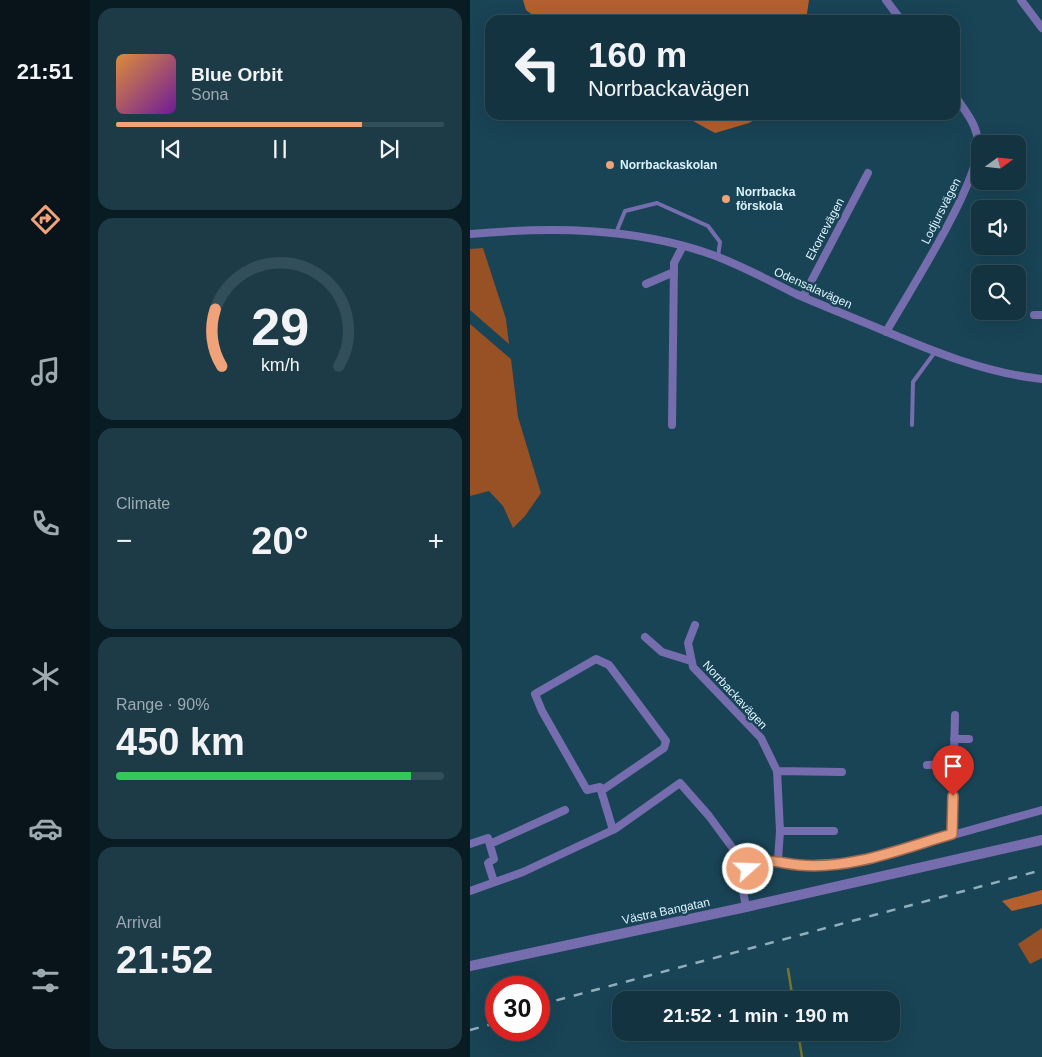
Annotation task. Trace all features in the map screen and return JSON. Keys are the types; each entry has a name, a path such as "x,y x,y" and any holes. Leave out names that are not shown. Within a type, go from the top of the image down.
{"street":[{"path":"886,0 897,15"},
{"path":"1022,1 1042,28"},
{"name":"Lodjursvägen","path":"886,332 934,248 973,173 978,159 979,144 975,125 960,103"},
{"name":"Ekorrevägen","path":"803,297 868,173"},
{"name":"Odensalavägen","path":"470,234 532,230 616,233 683,246 718,258 803,297 935,352 976,366 1042,379"},
{"path":"672,425 674,263 683,246"},
{"path":"646,284 674,272"},
{"name":"Norrbackavägen","path":"695,625 688,643 693,667 761,738 777,771 780,831 778,860"},
{"name":"Norrbackavägen","path":"645,637 662,652 691,661"},
{"path":"601,792 664,748 666,740 608,665 596,660 535,694 542,711 587,790 600,787 601,792 613,830"},
{"path":"952,834 955,715"},
{"path":"954,739 969,739"},
{"path":"926,765 954,764"},
{"path":"777,771 842,772"},
{"path":"470,891 523,872 613,830 680,783 709,816 748,869"},
{"path":"490,844 565,810"},
{"path":"746,907 742,880 748,869 762,861 778,860 798,865 860,861 1042,810"},
{"path":"780,831 834,831"},
{"path":"470,844 488,838 494,859 488,862 494,882"},
{"name":"Västra Bangatan","path":"470,966 746,907 1042,840"}],"lane":[{"path":"616,233 625,211 657,203 708,226 720,242 718,258"},
{"path":"912,425 913,382 935,352"}],"shaded area":[{"path":"523,0 809,0 807,15 532,15 526,10"},
{"path":"691,120 754,120 749,123 715,133"},
{"path":"483,248 506,319 509,344 470,310 470,249"},
{"path":"470,324 511,359 518,417 541,493 525,516 513,528 503,506 489,491 470,496"},
{"path":"1042,890 1042,904 1012,911 1002,901"},
{"path":"1042,928 1042,958 1030,964 1018,944"}],"waterway":[{"path":"788,969 792,991"},
{"path":"799,1041 802,1057"}],"railway":[{"path":"550,1002 1042,870"},
{"path":"470,1030 485,1026"}],"place":[{"name":"Norrbackaskolan","path":"610,165"},
{"name":"Norrbacka förskola","path":"726,199"}],"route":[{"path":"748,869 762,861 778,860 798,865 860,861 952,834 953,796"}]}
